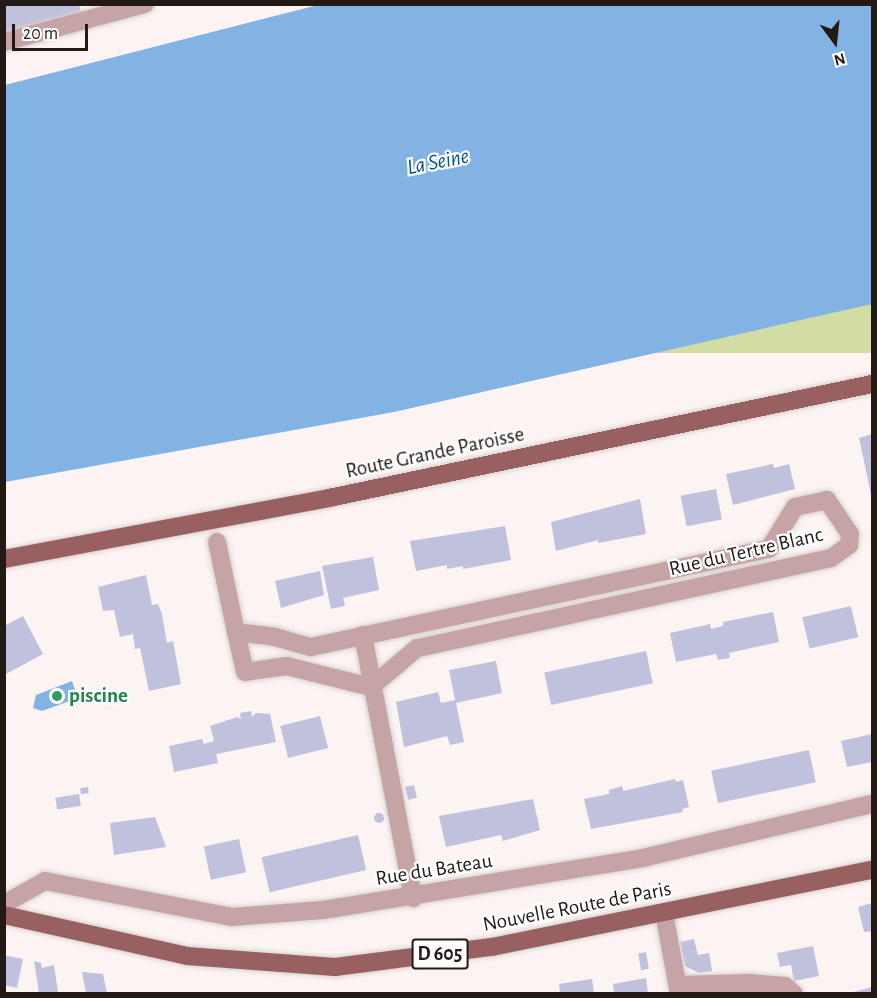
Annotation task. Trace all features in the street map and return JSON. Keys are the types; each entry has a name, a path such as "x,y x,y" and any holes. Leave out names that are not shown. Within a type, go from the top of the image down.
{"main road":[{"name":"Route Grande Paroisse","path":"4,559 329,498 873,384"},
{"name":"Nouvelle Route de Paris","path":"4,915 187,956 335,967 492,948 873,870"}],"street":[{"path":"4,42 94,11 146,4"},
{"name":"Rue du Tertre Blanc","path":"236,632 275,637 311,647 769,549 795,507 827,500 850,534 849,545 831,558 417,648 372,687"},
{"path":"218,542 245,672 287,666 372,687"},
{"path":"363,635 413,898"},
{"name":"Rue du Bateau","path":"4,904 45,881 232,917 413,898 643,858 873,804"},
{"path":"664,913 679,989 750,983 785,986 794,993"}],"green space":[{"path":"4,290 872,290 872,353 4,353"}],"water":[{"name":"La Seine","path":"318,5 872,5 872,304 394,412 5,482 5,85"},
{"name":"piscine","path":"72,681 78,698 42,711 33,708 36,695"}],"building":[{"path":"4,4 79,4 81,12 4,34"},
{"path":"872,434 872,494 871,494 859,438"},
{"path":"773,464 774,468 789,464 795,489 733,505 726,474"},
{"path":"716,489 722,519 687,526 681,496"},
{"path":"640,499 646,534 598,543 598,540 556,551 551,522"},
{"path":"505,526 511,560 463,569 463,566 447,569 447,565 416,571 410,541"},
{"path":"373,557 379,590 343,598 345,606 331,609 322,566"},
{"path":"320,571 324,595 281,608 275,581"},
{"path":"146,575 152,605 158,604 162,614 167,643 173,641 181,684 149,691 140,648 135,649 133,634 120,637 114,610 103,611 98,587"},
{"path":"851,606 858,637 809,648 802,617"},
{"path":"773,612 779,642 729,653 730,658 718,660 716,654 676,662 670,633 710,624 711,629 723,626 723,622"},
{"path":"23,616 43,654 4,675 4,626"},
{"path":"646,651 653,683 551,705 544,673"},
{"path":"496,661 502,693 456,703 464,742 450,745 447,736 404,747 396,702 438,692 441,703 455,700 449,670"},
{"path":"251,711 252,717 256,713 270,714 276,742 216,754 218,763 174,772 169,746 202,739 204,744 214,741 210,726 237,717 241,719 240,713"},
{"path":"320,716 328,748 288,758 280,726"},
{"path":"872,734 872,762 847,767 841,741"},
{"path":"809,750 816,782 718,803 711,771"},
{"path":"675,779 676,782 683,780 689,807 682,809 683,812 591,829 584,799 609,794 609,790 622,786 623,791"},
{"path":"414,785 417,798 408,800 405,787"},
{"path":"88,787 89,793 81,794 80,788"},
{"path":"79,794 81,806 57,810 55,798"},
{"path":"533,799 540,830 503,841 501,835 446,847 439,816"},
{"path":"379,813 383,814 383,822 379,823 375,822 374,818 375,814"},
{"path":"155,817 166,847 114,855 110,823"},
{"path":"358,835 366,870 270,892 262,857"},
{"path":"239,839 246,872 211,880 204,846"},
{"path":"872,903 872,931 864,932 858,907"},
{"path":"694,939 698,955 709,953 712,971 699,973 685,966 680,942"},
{"path":"813,946 819,976 794,981 791,965 780,967 777,953"},
{"path":"646,952 649,969 641,970 638,953"},
{"path":"4,955 23,959 17,988 4,985"},
{"path":"34,961 41,963 42,968 54,965 58,992 39,993"},
{"path":"82,972 103,974 107,993 86,993"},
{"path":"646,978 648,993 614,993 613,984"},
{"path":"592,979 594,993 560,993 559,984"},
{"path":"872,987 872,993 850,993"}],"place":[{"name":"piscine","path":"57,696"}]}
